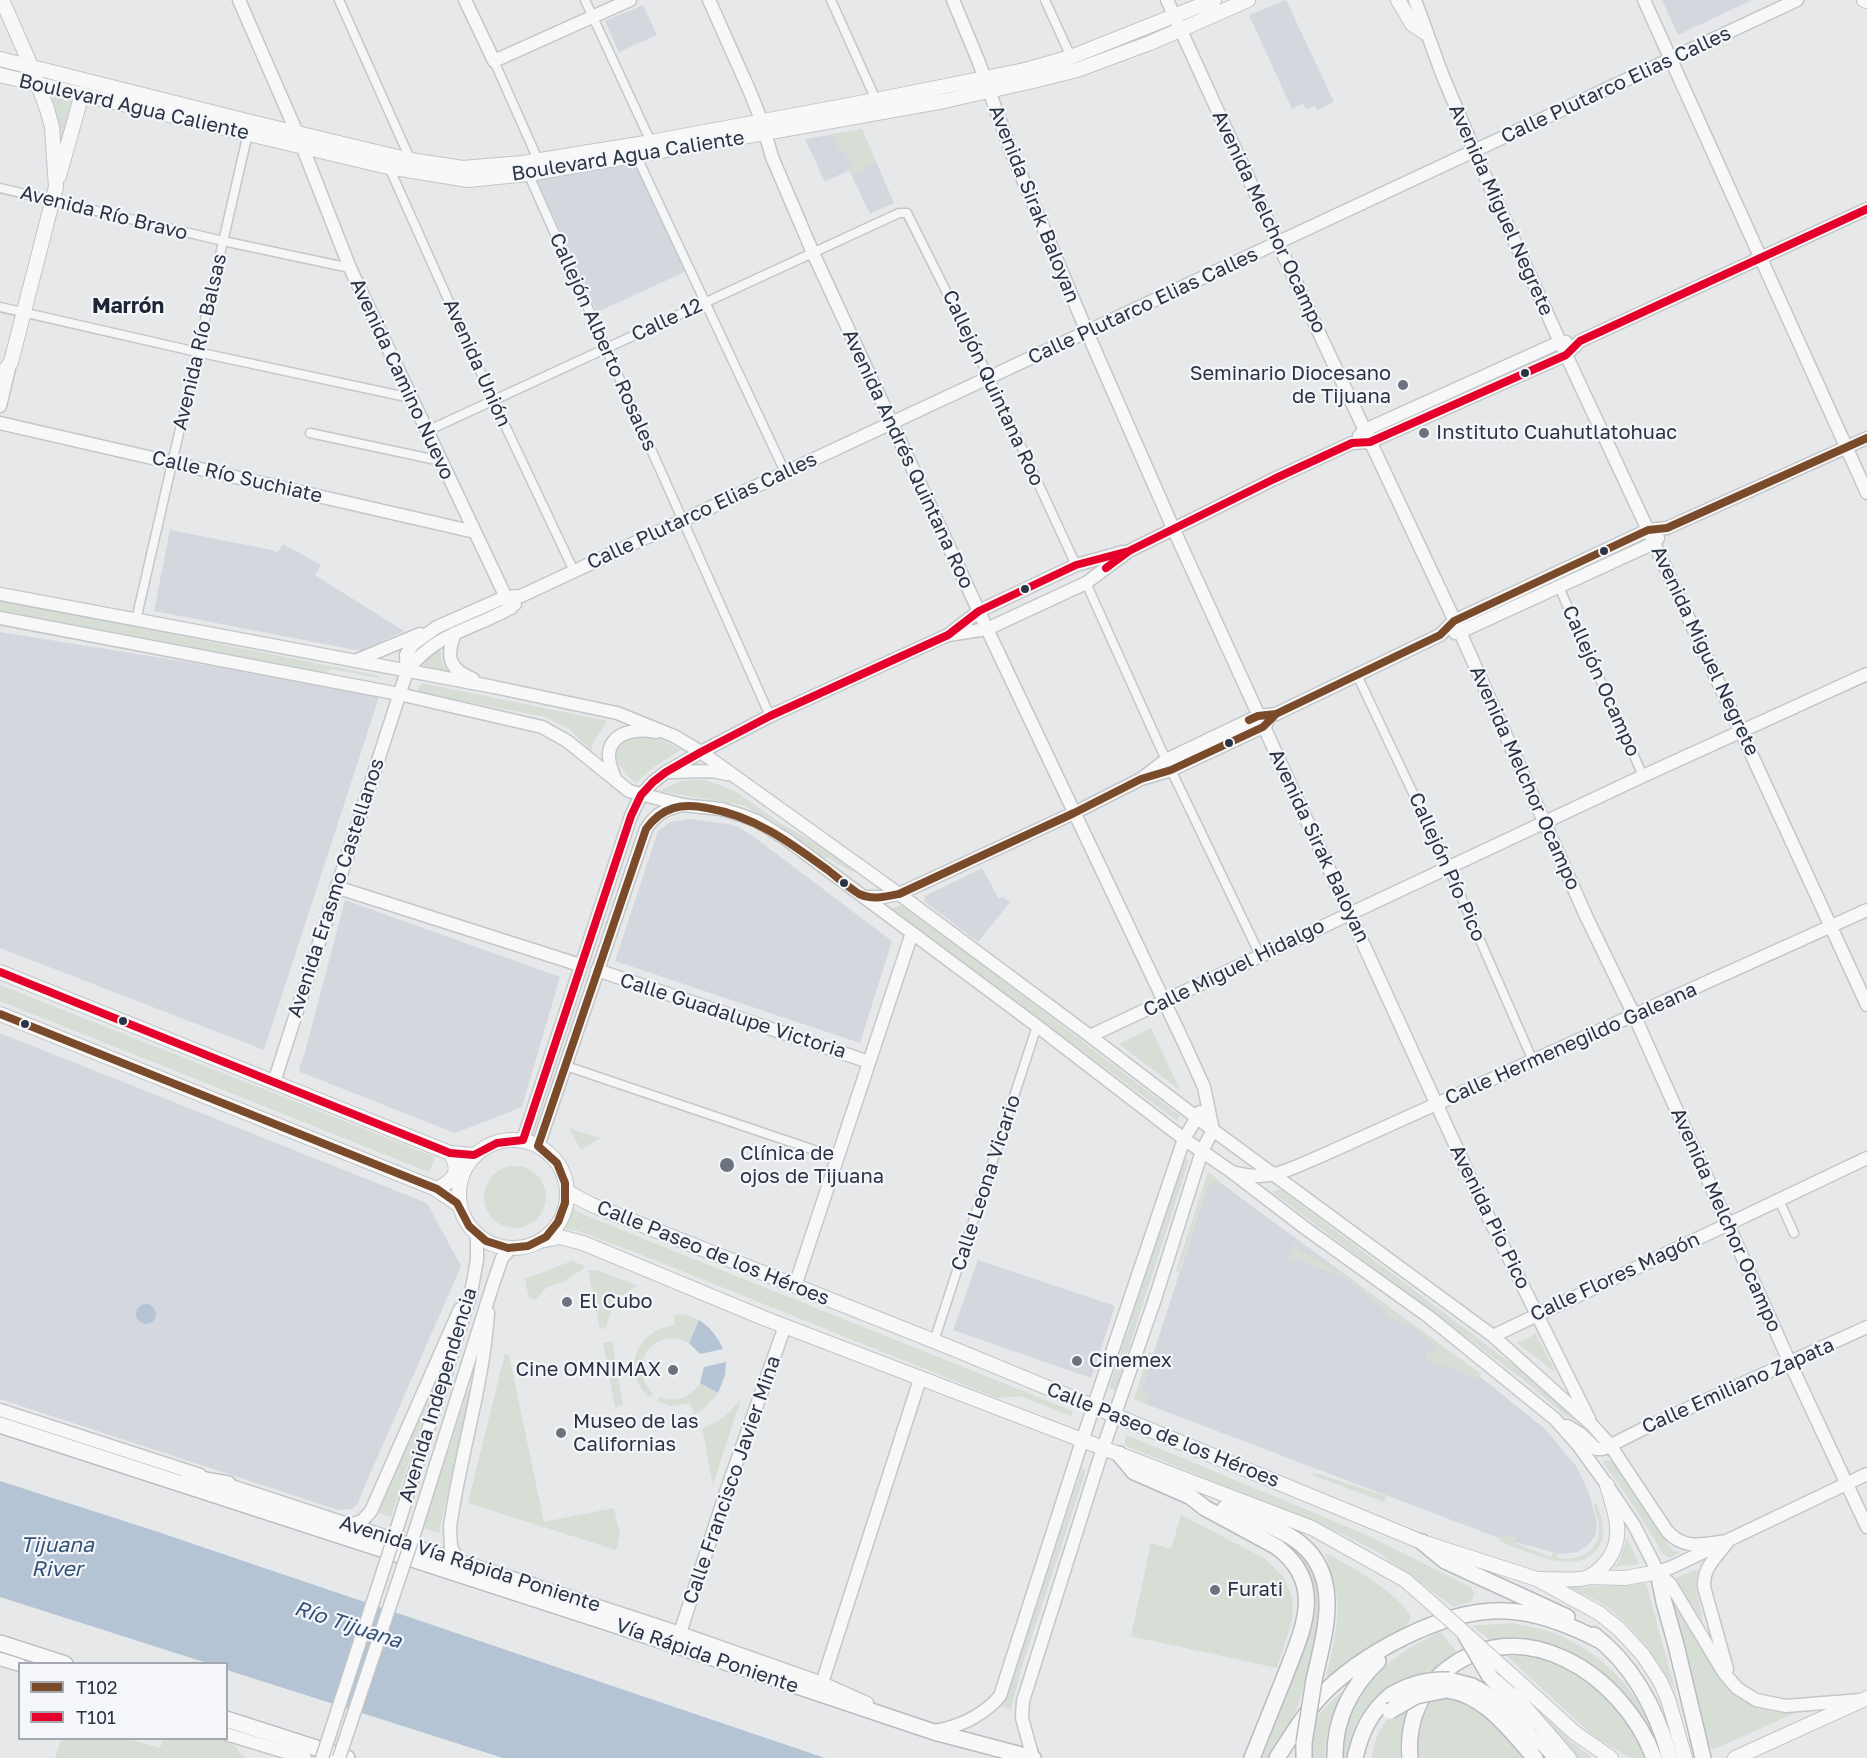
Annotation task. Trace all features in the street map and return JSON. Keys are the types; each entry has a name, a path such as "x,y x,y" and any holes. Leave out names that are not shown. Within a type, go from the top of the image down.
{"highway":[{"name":"Avenida Vía Rápida Poniente","path":"0,1425 382,1549"},
{"path":"1119,1454 1134,1472 1283,1533 1300,1543 1311,1554 1320,1569 1328,1601 1327,1619 1314,1680 1304,1750"},
{"path":"124,1464 228,1484"},
{"path":"1191,1497 1205,1508 1287,1554 1296,1565 1306,1589 1306,1616 1302,1631 1252,1758"},
{"path":"1422,1542 1445,1561 1578,1622 1601,1641 1643,1690 1679,1756"},
{"name":"Vía Rápida Poniente","path":"382,1549 934,1732 1033,1758"},
{"path":"1658,1572 1703,1758"},
{"path":"525,1582 606,1622"},
{"path":"1277,1758 1319,1698 1341,1678 1402,1638 1432,1624 1487,1611 1507,1611 1550,1619 1576,1628 1601,1641"},
{"path":"1465,1634 1489,1675 1556,1758"},
{"path":"1335,1758 1338,1723 1353,1689 1402,1638"},
{"path":"0,1642 58,1662"},
{"path":"1410,1758 1408,1745 1414,1714 1420,1699 1432,1683 1467,1657 1497,1647 1513,1646 1553,1653 1593,1675 1627,1707 1640,1725 1654,1758"},
{"path":"0,1649 26,1662"},
{"path":"1365,1758 1367,1744 1390,1703 1403,1688 1422,1681 1478,1689 1536,1741 1544,1744"},
{"path":"1448,1685 1489,1709 1535,1758"},
{"path":"1355,1758 1367,1721 1381,1703 1390,1703"},
{"path":"228,1720 347,1758"},
{"path":"934,1732 995,1758"}],"main road":[{"path":"2,0 31,66 52,127 55,193"},
{"name":"Avenida Camino Nuevo","path":"239,0 297,133 350,268 508,602"},
{"path":"465,0 494,61 630,0"},
{"name":"Avenida Andrés Quintana Roo","path":"709,0 764,128 772,157 813,253 987,629 1204,1087 1213,1130"},
{"name":"Avenida Sirak Baloyan","path":"953,0 978,60 1011,151 1087,332 1173,528 1437,1105"},
{"name":"Avenida Melchor Ocampo","path":"1167,0 1457,627 1586,916 1634,1015 1790,1363 1867,1527"},
{"name":"Boulevard Agua Caliente","path":"633,150 651,142 764,128 876,100 1077,70 1178,22 1214,0"},
{"name":"Boulevard Agua Caliente","path":"0,59 382,153 413,165 468,180 525,168 764,128 986,85 1025,70 1248,0"},
{"path":"1398,0 1412,24 1426,33"},
{"name":"Avenida Miguel Negrete","path":"1415,0 1474,151 1867,1005"},
{"path":"1644,0 1867,493"},
{"name":"Calle Plutarco Elias Calles","path":"407,671 406,655 413,644 437,627 508,602 1797,0"},
{"name":"Boulevard Agua Caliente","path":"0,75 388,166 413,165"},
{"path":"0,406 82,94"},
{"path":"1352,443 1370,442 1566,355 1580,341 1867,209"},
{"path":"948,635 987,629 1086,583 1129,551 1352,443 1365,430 1560,342 1580,341"},
{"path":"0,377 11,362"},
{"name":"Calle Río Suchiate","path":"0,423 475,532"},
{"path":"864,897 899,894 1074,813 1457,627 1648,530 1667,528 1867,438"},
{"path":"1457,627 1559,587 1654,543 1667,528"},
{"path":"523,1140 580,965 631,816 641,795 666,772 701,752 770,716 948,635 979,611 1076,565 1129,551"},
{"path":"0,594 494,687 617,713 674,736 701,752 899,894 1196,1118 1493,1335 1592,1425 1610,1445 1677,1541 1691,1545 1728,1540"},
{"name":"Calle Plutarco Elias Calles","path":"407,671 422,652 508,602"},
{"path":"0,618 399,693 542,727 567,741 629,791 683,805 721,809 757,821 786,839 1185,1139 1429,1317 1556,1419 1582,1435 1596,1449 1603,1449 1610,1445"},
{"path":"355,661 437,627"},
{"path":"455,633 450,657 457,670 494,687"},
{"name":"Avenida Erasmo Castellanos","path":"274,1082 407,671"},
{"name":"Calle Miguel Hidalgo","path":"1090,1036 1643,776 1867,674"},
{"path":"616,781 609,761 609,752 615,740 622,734 647,729 674,736"},
{"path":"666,772 712,771 731,775"},
{"path":"538,1146 646,829 652,819 664,810 683,805"},
{"path":"336,887 580,965"},
{"name":"Calle Hermenegildo Galeana","path":"1275,1175 1437,1105 1867,910"},
{"path":"795,1286 912,933"},
{"name":"Calle Guadalupe Victoria","path":"597,970 869,1062"},
{"path":"0,972 450,1153 474,1155"},
{"path":"0,1014 437,1189 459,1205"},
{"path":"934,1732 978,1717 1000,1696 1082,1441 1185,1139 1207,1101"},
{"name":"Avenida Pio Pico","path":"1437,1105 1485,1210 1592,1425"},
{"path":"1033,1758 1022,1718 1023,1701 1103,1448 1155,1299 1202,1151 1213,1130"},
{"path":"510,1139 523,1140 538,1146 556,1160 566,1180 566,1206 552,1232 531,1245 511,1248 493,1244 477,1235 469,1226 459,1205 460,1178 466,1166 474,1155 497,1142 510,1139"},
{"path":"437,1189 451,1180 455,1174 456,1167 450,1153"},
{"name":"Calle Flores Magón","path":"1493,1335 1867,1158"},
{"path":"1232,1172 1259,1178 1275,1175"},
{"name":"Calle Paseo de los Héroes","path":"567,1192 592,1205 934,1341 1422,1542 1537,1579 1599,1613 1632,1642 1660,1681 1674,1716 1679,1756"},
{"name":"Avenida Independencia","path":"322,1758 471,1293 477,1260 477,1235"},
{"name":"Calle Paseo de los Héroes","path":"540,1241 560,1237 583,1243 920,1379 1312,1528 1405,1580 1575,1733 1611,1758"},
{"name":"Avenida Independencia","path":"339,1758 416,1528 489,1295 502,1258 511,1248"},
{"path":"350,1525 362,1521 370,1511 456,1316 471,1293"},
{"path":"459,1561 451,1547 450,1527 484,1352 489,1295"},
{"name":"Calle Francisco Javier Mina","path":"680,1633 785,1326"},
{"name":"Calle Emiliano Zapata","path":"1610,1445 1867,1327"},
{"path":"822,1683 920,1379"},
{"name":"Avenida Vía Rápida Poniente","path":"0,1410 680,1633 822,1683 934,1732"},
{"path":"1556,1419 1578,1445 1634,1525 1658,1572 1671,1585 1715,1660 1737,1688 1756,1700 1786,1706 1864,1699"},
{"path":"1537,1579 1625,1578 1672,1568 1867,1474"},
{"path":"1588,1577 1604,1566 1618,1541 1618,1523 1607,1485"},
{"path":"1728,1540 1708,1567 1704,1587 1719,1648 1732,1681"},
{"path":"0,1659 18,1664"},
{"path":"1504,1669 1518,1699 1569,1758"},
{"path":"1743,1756 1864,1699"},
{"path":"228,1735 305,1758"}],"street":[{"path":"339,0 413,165"},
{"path":"585,0 651,142"},
{"path":"831,0 876,100"},
{"path":"1045,0 1071,57"},
{"path":"494,61 541,166"},
{"name":"Avenida Río Balsas","path":"136,620 248,134"},
{"path":"633,150 785,472"},
{"name":"Avenida Unión","path":"382,153 493,400 574,571"},
{"name":"Callejón Alberto Rosales","path":"525,168 770,716"},
{"name":"Avenida Río Bravo","path":"0,188 55,193 223,241 350,268"},
{"name":"Calle 12","path":"427,431 899,213 907,213"},
{"name":"Callejón Quintana Roo","path":"907,213 989,377 1076,565"},
{"path":"0,307 411,398"},
{"path":"310,433 441,461"},
{"path":"1086,583 1169,765 1260,955"},
{"name":"Callejón Ocampo","path":"1559,587 1643,776"},
{"name":"Callejón Pío Pico","path":"1357,675 1448,867 1533,1061"},
{"name":"Calle Leona Vicario","path":"934,1341 1037,1026"},
{"path":"566,1066 838,1158"},
{"path":"1779,1200 1794,1233"}],"shaded area":[{"path":"1286,0 1334,102 1317,110 1315,106 1306,109 1303,103 1292,109 1249,15"},
{"path":"1662,0 1752,0 1678,35"},
{"path":"643,5 657,35 619,52 605,21"},
{"path":"51,96 77,102 60,163 59,121"},
{"path":"862,129 894,203 870,214 849,170 825,182 805,139"},
{"path":"862,129 876,162 852,175 844,151 840,152 831,134"},
{"path":"635,162 685,272 597,312 537,180"},
{"path":"170,530 272,550 277,553 283,544 321,565 315,575 404,631 361,651 154,611"},
{"path":"0,600 380,676 379,678 331,669 320,674 0,613"},
{"path":"0,632 212,666 379,697 264,1050 0,948"},
{"path":"440,649 442,664 450,673 422,667 430,656"},
{"path":"422,683 607,721 594,741 591,751 569,729 545,717 421,693 418,689"},
{"path":"644,736 662,740 681,750 651,769 636,783 622,768 616,754 623,742"},
{"path":"690,780 706,780 735,791 780,823 827,850 853,871 824,858 773,821 742,805 659,791"},
{"path":"689,819 736,826 754,837 892,941 860,1043 615,961 658,831 670,822"},
{"path":"982,868 999,899 1003,897 1010,902 978,942 924,901 925,896"},
{"path":"345,900 560,977 522,1107 455,1133 300,1072"},
{"path":"903,904 1180,1116 1177,1121 891,909"},
{"path":"0,985 435,1157 429,1172 0,1001"},
{"path":"1151,1028 1180,1090 1119,1044"},
{"path":"0,1033 427,1203 461,1266 358,1503 352,1509 338,1510 0,1399"},
{"path":"569,1128 600,1138 581,1150"},
{"path":"1184,1158 1189,1160 1115,1391 1109,1388"},
{"path":"515,1166 532,1171 537,1175 541,1180 546,1197 541,1214 537,1219 532,1223 515,1228 498,1223 493,1219 489,1214 484,1197 489,1180 493,1175 498,1171"},
{"path":"1208,1172 1221,1182 1208,1186 1179,1272 1176,1271"},
{"path":"1211,1176 1437,1342 1545,1429 1576,1466 1589,1493 1597,1523 1595,1536 1590,1543 1578,1552 1560,1554 1496,1537 1138,1401"},
{"path":"1280,1189 1508,1361 1526,1371 1577,1420 1566,1416 1521,1378 1272,1192"},
{"path":"572,1208 1073,1411 1071,1416 1020,1396 997,1398 642,1255 578,1231 564,1229 570,1219"},
{"path":"1295,1242 1299,1250 1346,1276 1481,1374 1479,1379 1425,1359 1427,1352 1434,1354 1437,1348 1411,1326 1385,1316 1387,1311 1344,1278 1294,1258 1291,1263 1287,1262"},
{"path":"978,1260 1115,1306 1091,1378 953,1330"},
{"path":"572,1261 585,1266 564,1282 547,1287 535,1300 529,1298 525,1279"},
{"path":"588,1270 597,1270 638,1286 631,1289 617,1302 606,1328 600,1329"},
{"path":"685,1314 699,1320 689,1343 677,1339 665,1339 655,1343 643,1360 642,1371 645,1382 653,1393 649,1397 635,1375 634,1363 637,1352 642,1342 651,1334 675,1325 674,1315"},
{"path":"1536,1334 1556,1373 1517,1343"},
{"path":"612,1341 623,1405 615,1407 603,1343"},
{"path":"1149,1352 1153,1353 1141,1392 1150,1395 1147,1404 1134,1399"},
{"path":"505,1353 509,1355 544,1522 614,1508 620,1535 616,1550 468,1503"},
{"path":"435,1379 391,1517 378,1513"},
{"path":"700,1383 718,1393 705,1408 694,1415 690,1403 670,1406 657,1401 659,1397 671,1400 682,1398"},
{"path":"469,1388 471,1388 439,1533 423,1528"},
{"path":"741,1399 713,1484 702,1428 724,1417"},
{"path":"1127,1435 1360,1532 1471,1587 1474,1594 1471,1602 1454,1607 1379,1553 1343,1534 1124,1445"},
{"path":"1612,1461 1669,1546 1674,1551 1681,1552 1669,1558 1663,1554 1603,1462"},
{"path":"1082,1468 1086,1470 1021,1670 1011,1709 1001,1707 1007,1696"},
{"path":"1315,1473 1386,1496 1384,1502 1310,1474"},
{"path":"1596,1503 1602,1520 1603,1537 1598,1548 1589,1557 1578,1561 1551,1560 1499,1541 1501,1536 1517,1535 1515,1543 1551,1557 1554,1550 1558,1558 1580,1556 1592,1549 1596,1543 1599,1525 1594,1505"},
{"name":"Furati","path":"1181,1515 1264,1558 1283,1576 1292,1597 1293,1608 1292,1621 1277,1668 1131,1636 1151,1543 1171,1549"},
{"path":"1250,1524 1288,1540 1307,1559 1320,1583 1322,1608 1308,1672 1295,1715 1268,1758 1262,1758 1306,1644 1315,1609 1312,1586 1293,1550"},
{"path":"1627,1538 1639,1563 1614,1567 1620,1560"},
{"path":"1325,1553 1385,1589 1411,1617 1406,1627 1376,1643 1326,1678 1338,1609 1335,1587"},
{"path":"1698,1569 1696,1586 1703,1622 1675,1578"},
{"path":"1646,1583 1676,1693 1653,1656 1624,1621 1601,1603 1567,1587"},
{"path":"1666,1586 1709,1659 1737,1694 1761,1708 1795,1713 1714,1749 1706,1743"},
{"path":"1511,1623 1556,1634 1601,1661 1637,1700 1652,1731 1622,1692 1587,1662 1557,1647 1532,1639 1517,1637 1490,1640 1472,1626"},
{"path":"1440,1632 1458,1653 1442,1662 1436,1669 1400,1680 1377,1696 1356,1724 1347,1758 1341,1758 1343,1736 1358,1697 1385,1666 1402,1653"},
{"path":"1507,1656 1530,1657 1549,1662 1584,1680 1614,1707 1627,1723 1644,1758 1630,1758 1592,1735"},
{"path":"1350,1685 1332,1720 1325,1748 1325,1758 1312,1758 1315,1723 1324,1708"},
{"path":"1433,1698 1449,1699 1475,1709 1497,1726 1527,1758 1417,1758 1420,1727"},
{"path":"1525,1698 1573,1743 1592,1758 1574,1758"},
{"path":"1409,1704 1400,1742 1400,1758 1372,1758 1373,1749 1383,1725 1394,1713"},
{"path":"61,1740 132,1740 160,1748 163,1740 220,1740 233,1745 246,1758 55,1758"}],"water":[{"path":"146,1304 153,1307 156,1314 153,1321 146,1324 139,1321 136,1314 139,1307"},
{"path":"699,1320 713,1333 723,1349 700,1354 689,1343"},
{"path":"726,1362 725,1375 718,1393 700,1383 704,1367"},
{"name":"Tijuana River","path":"0,1481 155,1531 825,1758 503,1758 228,1670 228,1662 204,1662 0,1597"}],"transit line":[{"name":"T101","path":"1106,568 1129,551 1274,479 1352,443 1370,442 1566,355 1580,341 1867,209"},
{"name":"T102","path":"1249,720 1258,716 1276,714 1440,635 1454,621 1648,530 1667,528 1867,438"},
{"name":"T101","path":"0,972 450,1153 474,1155 497,1143 523,1140 631,816 641,795 653,782 701,752 770,716 948,635 979,611 1076,565 1129,551"},
{"name":"T102","path":"0,1014 437,1189 457,1203 469,1226 486,1241 508,1248 528,1246 546,1237 558,1222 565,1203 565,1183 557,1163 538,1146 646,829 665,811 689,806 741,817 786,841 859,894 874,897 889,896 899,894 1074,813 1141,779 1171,770 1263,727 1276,714"}],"place":[{"name":"Seminario Diocesano de Tijuana","path":"1403,385"},
{"name":"Instituto Cuahutlatohuac","path":"1424,433"},
{"name":"Clínica de ojos de Tijuana","path":"727,1165"},
{"name":"El Cubo","path":"567,1302"},
{"name":"Cinemex","path":"1077,1361"},
{"name":"Cine OMNIMAX","path":"673,1370"},
{"name":"Museo de las Californias","path":"561,1433"},
{"name":"Furati","path":"1215,1590"}],"district":[{"name":"Marrón","path":"128,306"}],"water label":[{"name":"Río Tijuana","path":"348,1625"}]}
